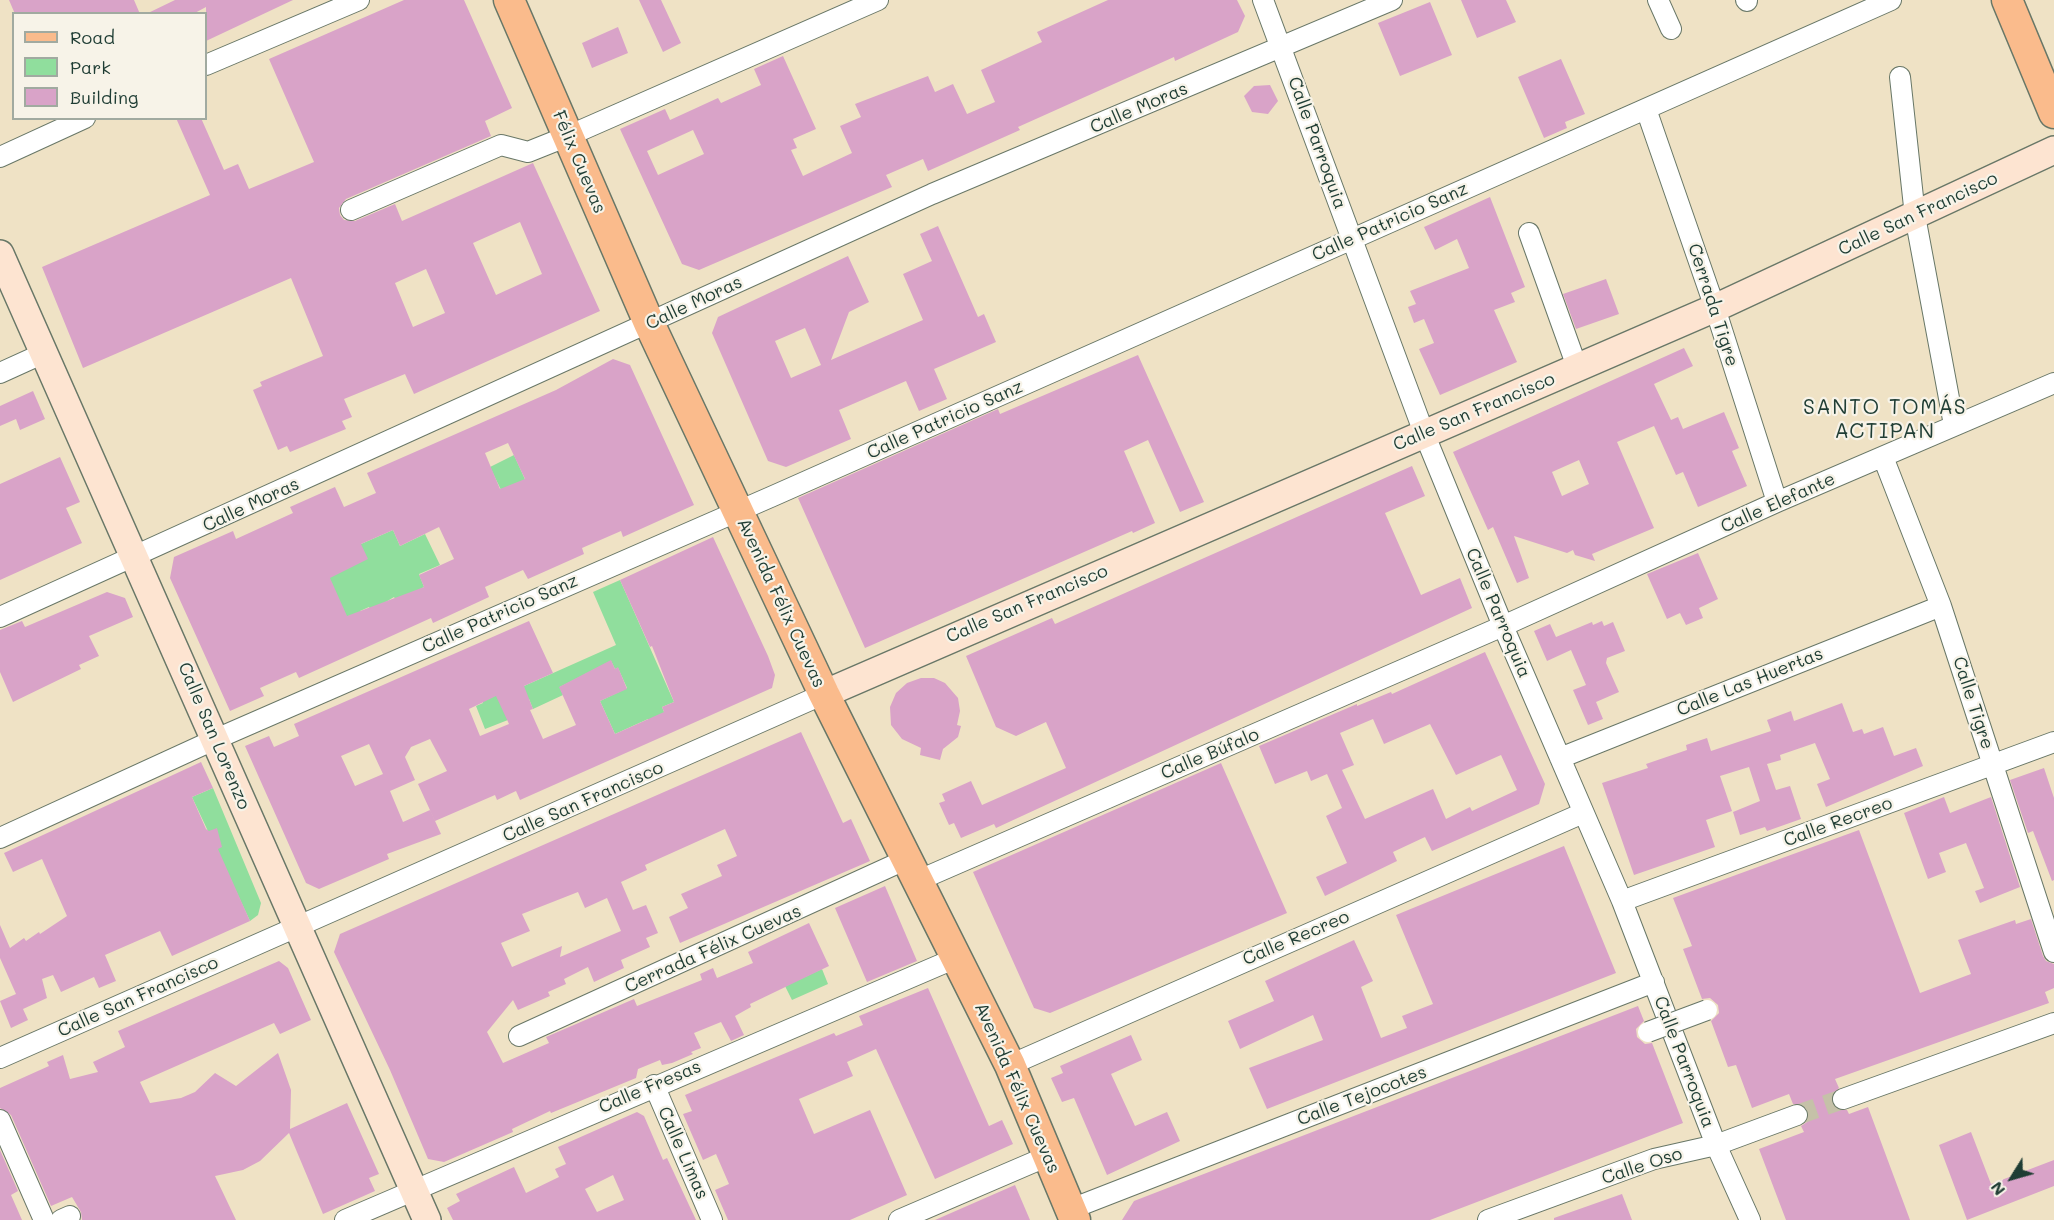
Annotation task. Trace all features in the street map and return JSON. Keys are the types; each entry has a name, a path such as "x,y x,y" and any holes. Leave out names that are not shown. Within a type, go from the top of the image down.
{"main road":[{"name":"Félix Cuevas","path":"509,0 649,323"},
{"path":"2007,0 2054,113"},
{"name":"Avenida Félix Cuevas","path":"649,323 824,694 912,870"},
{"path":"912,870 956,958"},
{"name":"Avenida Félix Cuevas","path":"956,958 1010,1065 1073,1214"}],"street":[{"path":"207,65 359,0"},
{"path":"351,210 501,145 528,152 878,0"},
{"name":"Calle Parroquia","path":"1263,0 1424,433 1503,627 1622,901 1716,1145 1750,1220"},
{"name":"Calle Moras","path":"0,617 136,558 932,194 1392,0"},
{"path":"1658,0 1671,29"},
{"name":"Calle Patricio Sanz","path":"0,838 216,739 1891,0"},
{"path":"1900,77 1915,216 1954,425"},
{"name":"Cerrada Tigre","path":"1646,109 1715,308 1777,502"},
{"path":"0,157 81,120"},
{"name":"Calle San Francisco","path":"0,1058 824,694 1715,308 2054,150"},
{"path":"1529,233 1577,367"},
{"name":"Calle San Lorenzo","path":"0,254 216,739 296,929 427,1220"},
{"path":"0,373 45,353"},
{"name":"Calle Elefante","path":"1503,627 1777,502 2054,382"},
{"name":"Calle Tigre","path":"1883,457 1941,606 2054,952"},
{"name":"Calle Las Huertas","path":"1560,758 1941,606"},
{"name":"Calle Búfalo","path":"912,870 1503,627"},
{"name":"Calle Recreo","path":"1622,901 2054,742"},
{"name":"Calle Recreo","path":"1010,1065 1583,813"},
{"name":"Cerrada Félix Cuevas","path":"519,1036 912,870"},
{"name":"Calle Fresas","path":"345,1220 654,1085 956,958"},
{"name":"Calle Tejocotes","path":"1073,1214 1654,982"},
{"path":"1648,1032 1707,1010"},
{"path":"1843,1099 2054,1023"},
{"name":"Calle Limas","path":"654,1085 712,1220"},
{"name":"Calle Oso","path":"1488,1220 1654,1159 1716,1145 1797,1115"},
{"path":"0,1120 44,1220"},
{"path":"899,1220 1048,1156"}],"green space":[{"path":"514,455 542,517 501,490 490,467"},
{"path":"393,530 400,546 425,534 440,565 419,574 424,587 397,602 394,597 371,611 369,607 360,611 374,643 362,648 309,548 361,544"},
{"path":"620,580 674,702 662,707 669,724 648,719 615,734 600,701 627,688 618,668 615,669 611,661 560,687 563,695 533,709 529,699 513,718 485,729 476,706 483,703 481,698 524,686 616,645 593,592"},
{"path":"213,788 261,903 258,915 250,921 192,797"},
{"path":"822,969 828,984 792,1000 785,986"}],"building":[{"path":"9,0 134,0 139,12 14,12"},
{"path":"175,0 293,0 207,41 206,7 197,12 150,12"},
{"path":"404,0 464,0 512,108 485,121 491,136 346,199 339,208 340,215 344,220 355,221 395,204 402,221 533,163 600,311 414,394 405,374 344,399 352,417 342,421 346,429 290,452 287,446 278,450 253,390 262,386 260,382 323,356 291,278 83,368 42,267 210,195 177,120 202,120 224,170 238,164 249,189 314,162 269,59","holes":["520,222 542,274 496,295 473,243","426,269 445,313 413,327 395,283"]},
{"path":"639,0 661,0 681,43 663,52"},
{"path":"1108,0 1237,0 1245,16 1238,32 1175,61 1174,57 1018,127 1020,130 928,171 923,159 886,175 892,187 699,270 682,264 620,129 665,109 670,120 718,98 721,103 761,85 754,69 783,56 816,129 793,139 797,148 791,150 803,176 852,153 840,126 861,117 855,104 928,76 935,92 953,84 967,114 995,102 981,70 1042,42 1037,32","holes":["693,130 704,154 658,175 647,151"]},
{"path":"1461,0 1506,0 1516,22 1477,38"},
{"path":"1430,2 1452,55 1400,76 1378,23"},
{"path":"618,27 628,53 592,68 582,43"},
{"path":"1561,59 1585,114 1565,122 1567,128 1544,138 1518,77"},
{"path":"1270,85 1278,101 1268,114 1252,112 1244,96 1254,86"},
{"path":"1490,197 1525,287 1511,293 1515,302 1494,310 1517,362 1440,395 1419,349 1434,343 1424,319 1414,323 1408,307 1416,304 1410,291 1469,268 1457,239 1435,250 1424,227"},
{"path":"938,226 978,317 984,314 996,342 934,369 947,399 919,411 906,381 839,410 851,439 786,467 768,461 712,333 718,317 848,256 869,302 849,312 831,360 923,320 903,274 932,261 920,234","holes":["805,328 821,365 791,378 775,341"]},
{"path":"1606,279 1619,314 1576,329 1563,294"},
{"path":"1684,348 1693,366 1654,384 1671,420 1678,417 1683,429 1724,412 1739,448 1732,451 1747,486 1698,507 1683,472 1676,475 1654,426 1617,442 1654,528 1592,554 1595,561 1575,555 1573,550 1567,553 1514,536 1529,578 1517,583 1493,527 1488,530 1453,452","holes":["1579,460 1589,484 1562,496 1552,472"]},
{"path":"1138,355 1204,502 1180,512 1148,440 1124,451 1155,523 865,648 798,498 998,409 1000,414"},
{"path":"613,359 630,365 694,505 623,537 621,531 582,548 584,554 528,579 523,570 485,587 489,597 433,623 431,618 299,678 296,672 260,688 264,696 230,711 170,578 174,557 233,531 236,539 293,513 290,507 335,487 344,507 376,493 367,473 556,390","holes":["508,443 525,479 500,489 485,453","439,527 454,559 419,575 424,587 347,616 330,578 368,559 361,544 393,530 400,546"]},
{"path":"33,391 45,419 20,430 16,419 0,426 0,406"},
{"path":"60,457 80,502 66,508 82,543 0,580 0,484"},
{"path":"1412,466 1425,496 1385,513 1421,595 1460,578 1472,608 996,828 994,824 961,838 954,823 949,825 939,803 945,801 942,794 971,781 982,805 1066,768 1046,722 1016,736 996,727 966,656 1052,618 1055,624"},
{"path":"713,537 768,656 775,675 772,688 520,800 516,791 497,800 495,795 435,821 441,834 387,854 389,859 319,889 306,883 245,746 269,736 274,747 299,736 294,724 529,621 553,673 524,686 533,709 530,710 543,739 576,725 559,687 611,660 615,669 618,667 627,689 600,701 615,734 664,712 662,707 674,702 652,646 650,647 620,580","holes":["496,696 509,724 480,736 469,709","430,739 447,771 418,784 430,810 403,822 390,791 415,780 405,757 411,747","369,744 383,774 355,786 341,756"]},
{"path":"1698,553 1718,599 1699,608 1703,618 1686,625 1680,613 1667,619 1647,574"},
{"path":"107,592 125,598 133,617 89,636 99,656 79,665 81,669 13,702 0,672 0,630 22,621 25,627"},
{"path":"1602,621 1604,626 1613,622 1625,651 1607,658 1606,663 1619,692 1596,702 1603,719 1588,725 1573,690 1586,685 1571,650 1547,661 1534,631 1550,624 1556,637 1592,622 1593,625"},
{"path":"1485,652 1545,784 1539,804 1432,851 1425,837 1393,852 1397,861 1325,896 1316,877 1347,863 1326,816 1342,808 1327,774 1311,781 1307,771 1275,784 1259,746 1357,704 1357,706 1391,692 1392,694","holes":["1373,719 1384,744 1430,724 1456,775 1501,755 1517,790 1472,811 1470,807 1446,819 1433,789 1365,819 1342,770 1354,765 1340,733"]},
{"path":"921,678 934,678 945,683 958,698 960,711 957,725 961,726 958,737 943,749 940,760 920,755 921,748 902,739 891,725 890,707 896,693 907,683"},
{"path":"1842,703 1853,732 1862,729 1864,734 1883,727 1894,756 1916,748 1923,766 1826,807 1817,784 1830,779 1815,743 1780,755 1781,760 1767,764 1776,790 1790,786 1801,819 1767,831 1765,827 1740,835 1733,812 1760,801 1749,767 1720,776 1732,811 1706,820 1715,847 1634,875 1602,783 1648,768 1646,764 1687,750 1686,745 1707,738 1711,751 1771,731 1767,720 1791,711 1794,721"},
{"path":"801,732 843,823 851,819 870,861 680,943 669,917 688,908 681,894 722,876 717,865 737,856 725,829 645,865 647,870 621,882 633,910 646,905 658,933 646,938 650,947 621,960 624,968 594,982 588,967 564,979 566,984 548,992 550,996 518,1010 513,1000 487,1032 503,1063 549,1043 546,1037 634,999 637,1006 702,980 700,974 713,968 717,978 753,963 748,952 809,923 829,966 750,1004 751,1007 735,1016 744,1035 731,1041 721,1022 694,1033 701,1048 691,1052 693,1054 672,1063 662,1065 660,1060 638,1069 636,1078 551,1113 550,1111 512,1129 513,1132 444,1162 428,1159 390,1070 334,952 340,934","holes":["578,892 585,908 607,898 621,931 560,957 562,946 512,967 501,943 530,931 522,914"]},
{"path":"201,762 213,788 192,797 206,829 209,831 217,828 222,847 218,849 250,921 172,956 160,931 105,955 116,981 99,988 94,977 61,992 53,975 42,979 47,998 23,1009 28,1020 11,1028 0,1001 16,994 0,958 0,925 10,948 24,938 26,941 39,932 40,934 67,916 42,859 13,872 4,853"},
{"path":"1221,763 1287,913 1050,1013 1034,1008 973,872"},
{"path":"2044,768 2054,798 2054,880 2052,881 2033,831 2028,833 2010,780"},
{"path":"1944,797 1950,813 1991,797 2020,887 1980,903 1975,891 1984,888 1966,843 1939,853 1946,872 1928,879 1904,813"},
{"path":"1859,830 1920,993 1971,974 1958,940 2015,920 2016,924 2031,919 2043,956 2046,961 2054,964 2054,988 2045,992 2049,1003 1835,1079 1839,1088 1831,1097 1835,1108 1847,1110 1849,1114 1868,1107 1910,1220 1786,1220 1759,1149 1804,1132 1801,1126 1807,1122 1808,1111 1804,1105 1793,1104 1789,1094 1752,1108 1736,1065 1728,1067 1711,1021 1719,1013 1718,1005 1710,998 1702,999 1683,949 1692,946 1673,898"},
{"path":"1564,846 1616,973 1267,1109 1249,1068 1323,1040 1313,1015 1240,1049 1228,1021 1274,1001 1265,981 1354,940 1373,981 1361,987 1381,1038 1407,1028 1402,1016 1433,1004 1396,915"},
{"path":"885,886 917,961 867,982 835,908"},
{"path":"279,961 288,968 311,1020 280,1034 274,1023 140,1082 150,1103 181,1098 195,1092 215,1073 236,1086 278,1053 291,1090 290,1129 347,1103 379,1174 369,1178 375,1191 323,1214 289,1133 260,1161 243,1170 215,1176 236,1220 82,1220 81,1212 72,1197 51,1206 11,1115 0,1108 0,1088 49,1066 47,1062 63,1055 70,1079 98,1072 93,1062 125,1047 118,1031"},
{"path":"928,988 989,1126 1002,1120 1013,1144 935,1179 876,1049 847,1062 853,1076 799,1099 814,1134 870,1110 907,1195 850,1220 728,1220 715,1190 729,1184 716,1154 703,1160 683,1114 692,1111 685,1095 834,1033 836,1036 863,1025 859,1016"},
{"path":"1638,1006 1644,1021 1636,1029 1637,1037 1645,1044 1652,1043 1683,1123 1430,1220 1122,1220 1134,1201"},
{"path":"1131,1035 1142,1060 1111,1074 1135,1126 1167,1112 1180,1141 1107,1175 1074,1098 1062,1102 1051,1078 1063,1073 1060,1066"},
{"path":"637,1112 644,1116 663,1160 667,1158 696,1220 453,1220 447,1208 460,1201 456,1194 514,1167 526,1193 559,1177 555,1169 566,1164 558,1147","holes":["613,1175 624,1200 597,1212 585,1189"]},
{"path":"1971,1132 1991,1184 2054,1160 2054,1186 1967,1220 1939,1145"},
{"path":"0,1150 18,1191 11,1195 22,1220 0,1220"},
{"path":"1015,1185 1030,1220 935,1220"},
{"path":"1622,1194 1632,1220 1554,1220 1554,1218"}],"tunnel":[{"path":"1797,1115 1843,1099"}],"district":[{"name":"SANTO TOMÁS ACTIPAN","path":"1885,420"}]}
